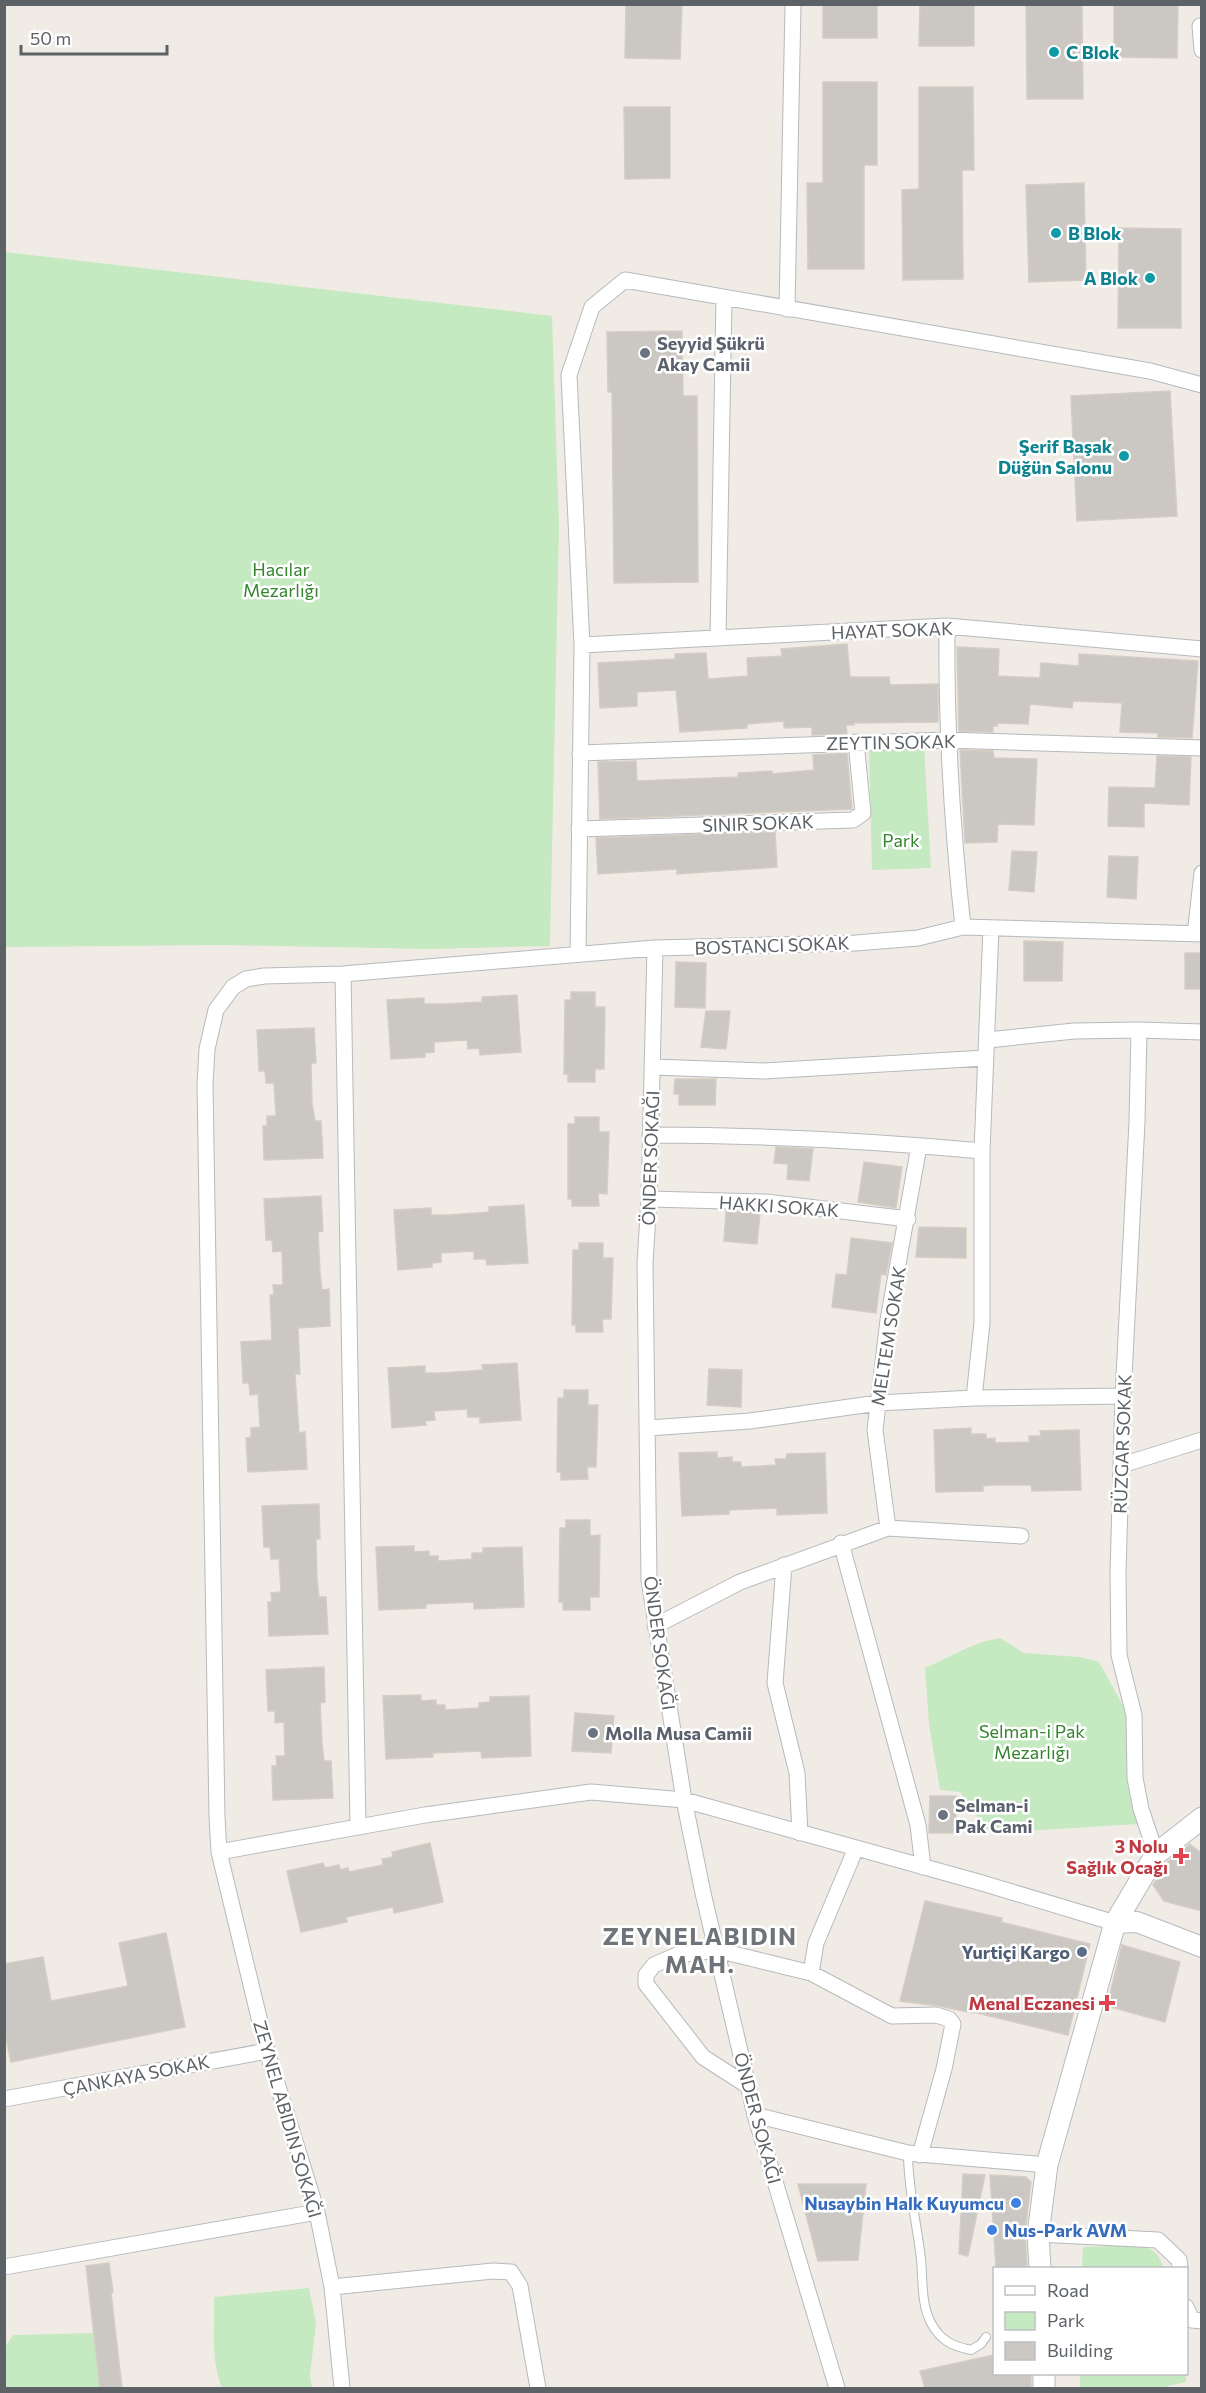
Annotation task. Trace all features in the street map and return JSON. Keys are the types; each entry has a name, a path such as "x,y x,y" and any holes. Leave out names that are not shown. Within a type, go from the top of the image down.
{"main road":[{"path":"1040,2267 1038,2234 1047,2165 1115,1923 1156,1854 1202,1818"}],"street":[{"path":"787,309 793,4"},
{"path":"1200,26 1202,50"},
{"path":"578,954 582,645 569,375 592,307 625,280 1150,371 1202,385"},
{"path":"718,638 724,298"},
{"path":"946,626 953,840 963,927"},
{"name":"HAYAT SOKAK","path":"582,645 946,626 1202,649"},
{"name":"ZEYTIN SOKAK","path":"580,753 948,740 1202,748"},
{"path":"579,829 853,820 863,813 856,742"},
{"path":"342,2388 332,2287 317,2212 267,2050 219,1852 212,1580 206,1084 207,1049 216,1010 233,987 246,979 264,975 343,974 655,948 856,943 918,938 963,927 1198,934 1202,873"},
{"path":"974,1398 982,1323 982,1151 985,1058 988,1040 990,928"},
{"path":"655,948 649,1199 645,1263 649,1580 684,1800 754,2115 837,2388"},
{"path":"343,974 358,1826"},
{"name":"RÜZGAR SOKAK","path":"1139,1030 1137,1122 1123,1396 1118,1573 1119,1655 1134,1715 1135,1778 1141,1809 1156,1854"},
{"path":"988,1040 1074,1031 1202,1032"},
{"path":"653,1067 764,1071 985,1058"},
{"path":"650,1135 724,1135 982,1151"},
{"name":"MELTEM SOKAK","path":"888,1528 875,1430 888,1320 908,1219 919,1146"},
{"path":"649,1199 766,1202 908,1219"},
{"path":"648,1428 750,1421 878,1403 974,1398 1123,1396"},
{"path":"1122,1465 1202,1440"},
{"path":"655,1626 740,1582 841,1543 888,1528 1021,1536"},
{"path":"841,1543 918,1825 922,1867"},
{"path":"784,1565 775,1683 797,1773 800,1833"},
{"path":"219,1852 358,1826 591,1792 684,1800 1115,1923 1137,1922 1202,1947"},
{"path":"811,1973 816,1943 856,1848"},
{"path":"748,2086 703,2057 646,1984 646,1975 654,1965 677,1955 717,1950 811,1973 892,2016 936,2015 949,2019 952,2024 944,2069 914,2154"},
{"name":"ÇANKAYA SOKAK","path":"4,2099 267,2050"},
{"path":"754,2115 914,2154 1047,2165"},
{"path":"4,2267 317,2212"},
{"path":"1038,2234 1158,2240 1179,2260 1180,2267"},
{"path":"332,2287 493,2271 511,2272 520,2286 538,2388"},
{"path":"1188,2311 1192,2320 1202,2321"}],"lane":[{"path":"914,2154 908,2178 921,2260 922,2292 930,2322 950,2345 971,2350 981,2344 986,2337"}],"green space":[{"name":"Hacılar Mezarlığı","path":"5,252 552,316 559,526 550,946 431,949 223,945 5,947"},
{"name":"Park","path":"924,745 931,868 872,870 869,748"},
{"name":"Selman-i Pak Mezarlığı","path":"1000,1638 1024,1653 1079,1657 1099,1662 1126,1711 1128,1776 1138,1824 1024,1831 986,1829 960,1792 940,1790 929,1724 925,1668 971,1646"},
{"path":"1144,2245 1157,2254 1164,2267 1082,2267 1083,2247"},
{"path":"309,2288 316,2323 310,2376 312,2388 222,2388 214,2354 214,2297"},
{"path":"99,2333 104,2388 5,2388 5,2347 13,2335"},
{"path":"1080,2375 1186,2375 1186,2382 1166,2388 1080,2388"}],"building":[{"path":"626,4 682,4 680,59 625,58"},
{"path":"823,4 877,4 877,38 823,38"},
{"path":"920,4 974,4 974,46 919,46"},
{"name":"C Blok","path":"1026,4 1082,4 1083,99 1027,99"},
{"path":"1114,4 1178,4 1177,58 1114,57"},
{"path":"823,82 877,82 877,165 864,165 864,269 808,269 807,183 823,183"},
{"path":"919,87 973,87 974,170 962,170 963,279 903,280 902,190 919,189"},
{"path":"624,107 670,107 670,178 625,179"},
{"name":"B Blok","path":"1084,183 1086,280 1029,282 1026,185"},
{"name":"A Blok","path":"1119,228 1181,229 1181,328 1118,328"},
{"path":"682,331 683,396 697,396 698,582 614,583 612,392 608,392 607,332"},
{"name":"Şerif Başak Düğün Salonu","path":"1170,391 1177,516 1077,521 1071,396"},
{"path":"847,644 850,677 889,677 890,685 938,684 938,722 854,723 854,725 846,725 847,734 812,735 812,727 784,728 784,721 747,724 747,728 680,732 676,690 637,692 637,706 600,708 598,663 675,659 675,654 706,653 708,679 748,676 747,658 782,656 781,649"},
{"path":"957,647 999,649 998,676 1040,678 1041,663 1079,666 1079,654 1198,661 1192,738 1158,737 1158,733 1120,732 1122,703 1073,701 1072,708 1030,704 1028,724 997,723 997,726 993,726 993,732 959,731"},
{"path":"960,750 993,751 994,758 1037,759 1034,825 998,824 997,842 965,843"},
{"path":"847,753 852,809 600,819 598,762 636,761 637,781 738,777 738,773 772,771 772,774 814,770 813,755"},
{"path":"1157,756 1191,757 1189,805 1144,803 1144,827 1108,826 1109,787 1155,788"},
{"path":"775,832 777,867 677,874 677,869 598,874 596,838"},
{"path":"1012,851 1037,852 1034,892 1009,890"},
{"path":"1109,856 1138,857 1136,899 1107,897"},
{"path":"1024,941 1063,942 1062,981 1024,981"},
{"path":"1185,953 1202,953 1202,989 1185,989"},
{"path":"676,962 706,963 705,1008 675,1007"},
{"path":"571,992 595,992 595,1007 605,1007 604,1069 595,1069 595,1082 568,1082 568,1074 564,1074 565,1000 571,1000"},
{"path":"517,995 521,1052 480,1055 479,1048 468,1049 467,1040 434,1042 434,1052 425,1053 425,1057 391,1059 387,1000 424,998 424,1004 442,1004 482,1002 482,997"},
{"path":"706,1011 730,1011 726,1049 701,1047"},
{"path":"314,1028 316,1063 311,1063 312,1103 315,1121 321,1121 323,1158 264,1160 263,1126 267,1126 267,1116 276,1116 274,1083 266,1083 265,1071 259,1071 257,1030"},
{"path":"675,1079 716,1079 715,1105 679,1105 679,1094 674,1094"},
{"path":"575,1117 599,1117 599,1132 609,1132 607,1194 598,1193 599,1206 572,1206 572,1199 568,1199 568,1124 575,1124"},
{"path":"776,1147 813,1149 809,1181 787,1179 788,1164 774,1163"},
{"path":"864,1162 902,1167 896,1208 858,1202"},
{"path":"321,1196 323,1231 318,1232 320,1272 322,1290 329,1289 330,1326 298,1328 300,1374 295,1374 299,1433 305,1432 307,1469 248,1472 246,1438 251,1437 251,1428 260,1427 258,1394 250,1395 249,1383 243,1383 241,1342 272,1340 270,1295 274,1295 273,1285 283,1285 282,1251 273,1252 272,1240 266,1240 264,1199"},
{"path":"524,1205 528,1263 487,1265 486,1259 474,1259 474,1251 441,1253 441,1262 432,1263 432,1267 398,1270 394,1210 431,1208 431,1215 449,1215 489,1212 489,1207"},
{"path":"726,1211 760,1213 757,1244 724,1241"},
{"path":"919,1227 966,1228 966,1258 916,1257"},
{"path":"851,1238 892,1243 886,1275 881,1274 876,1313 832,1307 836,1274 847,1275"},
{"path":"579,1243 603,1243 603,1258 613,1258 611,1319 602,1319 603,1332 576,1332 576,1325 572,1325 573,1250 579,1250"},
{"path":"517,1363 521,1420 480,1423 480,1417 468,1417 467,1409 434,1411 435,1420 425,1421 426,1425 392,1428 388,1368 425,1366 425,1373 443,1373 483,1370 482,1365"},
{"path":"709,1369 742,1370 741,1407 707,1405"},
{"path":"564,1390 588,1390 588,1405 598,1405 596,1467 587,1467 588,1479 561,1480 561,1472 557,1472 558,1398 564,1398"},
{"path":"971,1428 971,1434 986,1434 986,1439 995,1438 995,1443 1029,1442 1029,1436 1041,1436 1040,1431 1079,1430 1081,1490 1032,1491 1031,1485 993,1485 983,1486 983,1491 936,1492 934,1430"},
{"path":"717,1452 717,1458 732,1457 732,1462 741,1462 741,1467 776,1465 775,1459 786,1459 787,1454 825,1453 827,1513 777,1515 777,1508 729,1510 729,1514 682,1516 679,1453"},
{"path":"319,1504 320,1539 316,1539 317,1579 319,1597 326,1597 328,1634 269,1636 268,1602 272,1602 271,1593 281,1592 279,1559 271,1559 270,1547 264,1547 262,1506"},
{"path":"566,1520 590,1520 590,1536 600,1535 599,1597 590,1597 590,1610 563,1610 563,1602 559,1602 560,1528 566,1528"},
{"path":"414,1546 414,1552 429,1551 429,1556 438,1556 438,1561 472,1559 472,1553 483,1553 483,1548 522,1547 524,1607 474,1609 474,1602 426,1604 426,1608 379,1610 376,1547"},
{"path":"324,1667 325,1702 320,1703 322,1743 324,1761 331,1761 333,1798 273,1800 272,1766 277,1766 276,1756 285,1756 284,1722 275,1723 275,1711 268,1711 266,1670"},
{"path":"421,1695 421,1701 436,1700 436,1705 445,1705 445,1710 479,1708 479,1703 490,1702 490,1697 529,1696 531,1756 482,1758 481,1751 433,1753 433,1757 386,1759 383,1696"},
{"name":"Molla Musa Camii","path":"575,1713 614,1716 611,1753 572,1751"},
{"name":"Selman-i Pak Cami","path":"930,1796 956,1796 956,1833 929,1833"},
{"path":"430,1843 443,1902 394,1913 393,1907 346,1917 347,1922 301,1932 287,1871 323,1863 325,1868 339,1865 340,1870 348,1868 349,1872 383,1865 382,1859 393,1857 392,1852"},
{"path":"1190,1844 1202,1854 1202,1911 1164,1901 1153,1885 1166,1863"},
{"path":"925,1901 1002,1918 1001,1922 1090,1944 1068,2035 973,2012 900,2001"},
{"path":"166,1933 185,2027 11,2062 4,2029 4,1964 43,1957 51,2001 128,1986 119,1943"},
{"path":"1122,1945 1180,1962 1165,2022 1107,2006"},
{"path":"963,2174 985,2175 968,2256 959,2254"},
{"path":"990,2175 1026,2177 1031,2182 1025,2233 1027,2267 996,2267"},
{"path":"798,2184 866,2184 858,2260 818,2261"},
{"path":"109,2263 122,2388 100,2388 86,2266"},
{"path":"993,2355 993,2375 1031,2375 1031,2388 925,2388 920,2371"}],"place":[{"name":"C Blok","path":"1054,52"},
{"name":"B Blok","path":"1056,233"},
{"name":"A Blok","path":"1150,278"},
{"name":"Seyyid Şükrü Akay Camii","path":"645,353"},
{"name":"Şerif Başak Düğün Salonu","path":"1124,456"},
{"name":"Molla Musa Camii","path":"593,1733"},
{"name":"Selman-i Pak Cami","path":"943,1815"},
{"name":"3 Nolu Sağlık Ocağı","path":"1181,1856"},
{"name":"Yurtiçi Kargo","path":"1082,1952"},
{"name":"Menal Eczanesi","path":"1107,2003"},
{"name":"Nusaybin Halk Kuyumcu","path":"1016,2203"},
{"name":"Nus-Park AVM","path":"992,2230"}],"district":[{"name":"ZEYNELABIDIN MAH.","path":"700,1949"}]}
